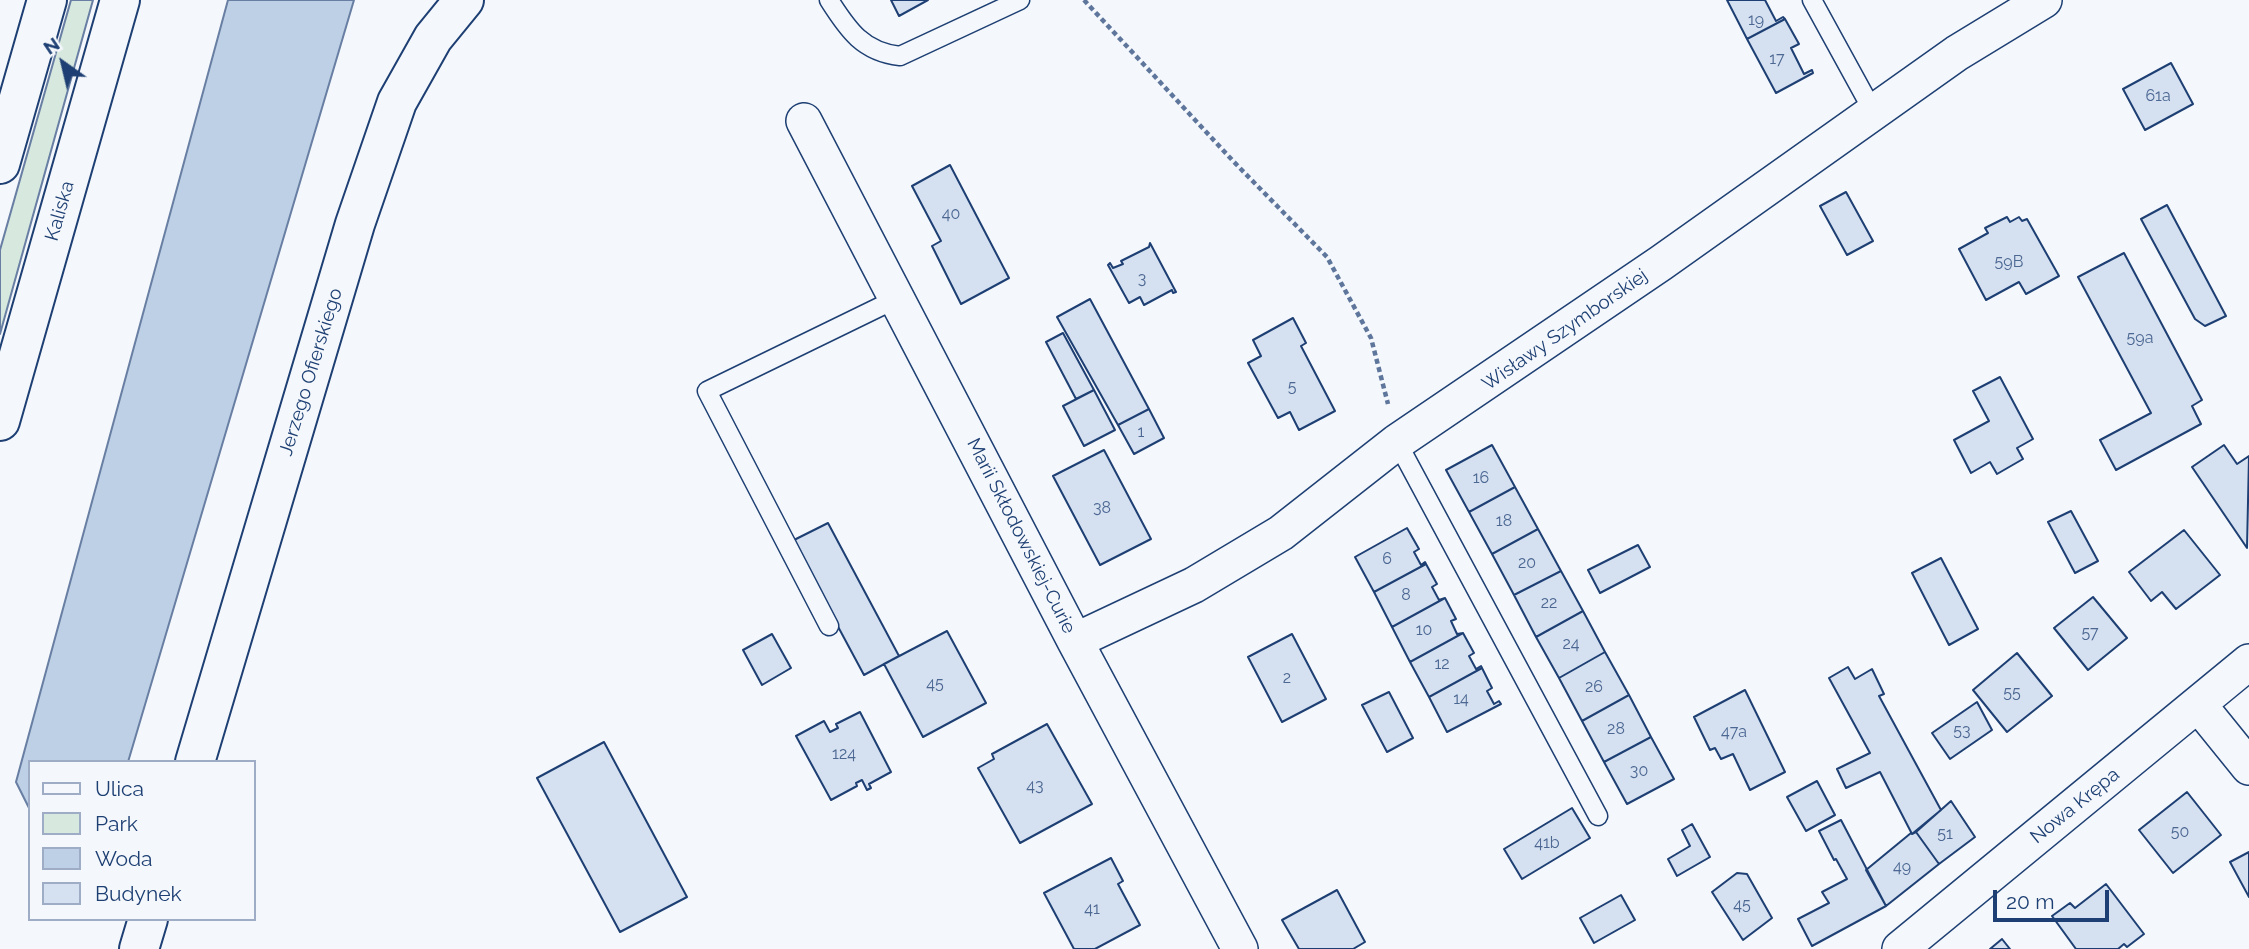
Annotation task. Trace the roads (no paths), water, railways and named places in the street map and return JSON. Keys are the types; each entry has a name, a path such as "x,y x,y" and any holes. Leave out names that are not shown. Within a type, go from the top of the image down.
{"street":[{"path":"0,164 47,0"},
{"name":"Kaliska","path":"0,421 120,0"},
{"name":"Jerzego Ofierskiego","path":"196,760 355,224 397,102 433,38 464,0"},
{"name":"Wisławy Szymborskiej","path":"1076,641 1195,585 1281,533 1397,443 1661,263 1957,53 2044,0"},
{"name":"Marii Skłodowskiej-Curie","path":"804,121 1240,949"},
{"name":"Nowa Krępa","path":"1900,949 2249,662"},
{"path":"2198,704 2249,767"},
{"path":"139,949 147,921"}],"lane":[{"path":"829,0 849,32 881,54 900,56 998,5 1020,0"},
{"path":"1812,0 1874,113"},
{"path":"829,626 707,391 898,298"},
{"path":"1397,443 1598,816"}],"water":[{"path":"228,0 354,0 129,760 28,760 28,806 16,782"}]}
